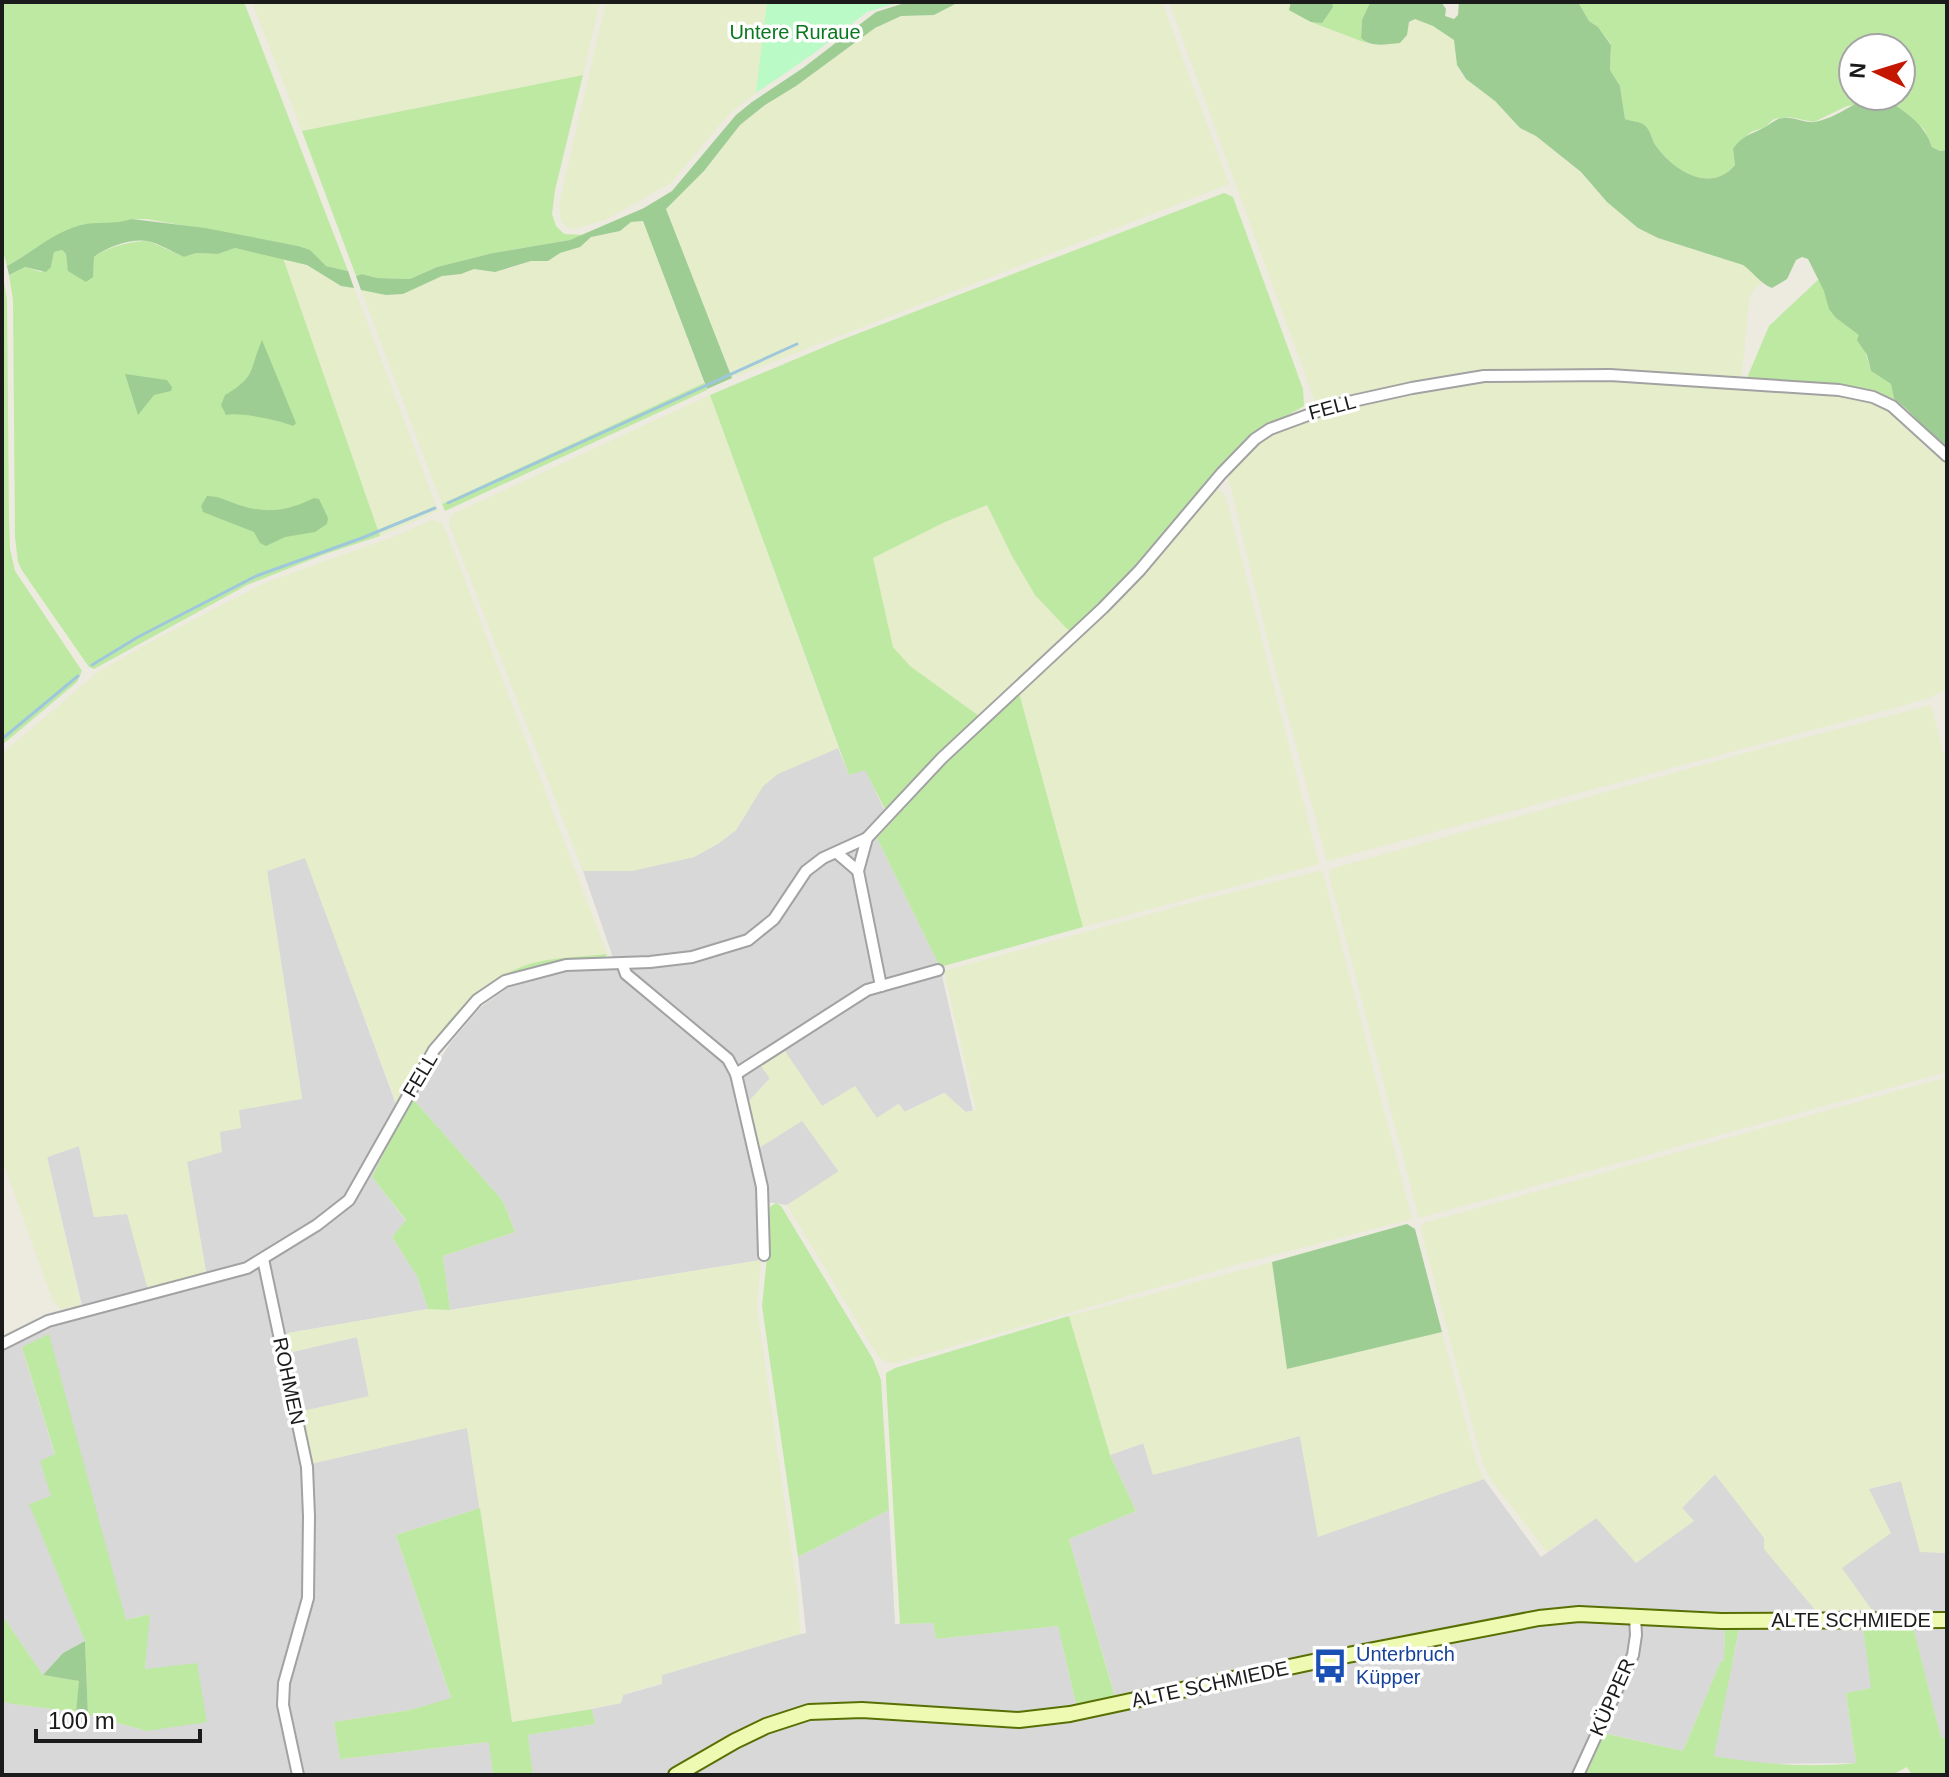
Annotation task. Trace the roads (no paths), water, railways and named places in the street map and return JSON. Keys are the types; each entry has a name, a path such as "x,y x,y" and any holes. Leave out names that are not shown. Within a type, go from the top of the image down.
{"street":[{"name":"FELL","path":"263,1259 317,1225 349,1200 434,1050 477,1000 505,981 566,965 692,957 748,940 774,919 806,871 823,858 867,838 942,758 1113,598 1255,439 1282,422 1335,405 1484,376 1610,375 1839,390 1873,397 1892,406 1947,456"},
{"name":"FELL","path":"867,838 858,871 881,986"},
{"path":"837,853 858,871"},
{"path":"622,963 626,974 728,1059 736,1074 762,1187 764,1255"},
{"path":"736,1074 867,990 938,970"},
{"path":"2,1344 48,1321 247,1268 263,1259"},
{"name":"ROHMEN","path":"263,1259 307,1467 308,1598 284,1683 283,1705 298,1775"},
{"name":"ALTE SCHMIEDE","path":"676,1775 745,1736 809,1712 862,1710 1019,1720 1070,1714 1328,1658 1539,1618 1579,1614 1721,1621 1947,1620"},
{"name":"KÜPPER","path":"1578,1775 1633,1655 1635,1616"}],"waterway":[{"path":"448,503 797,344"},
{"path":"92,665 138,637 256,576 435,508"},
{"path":"2,739 78,676"}],"place":[{"name":"Unterbruch Küpper","path":"1330,1666"}],"park label":[{"name":"Untere Ruraue","path":"795,32"}]}
